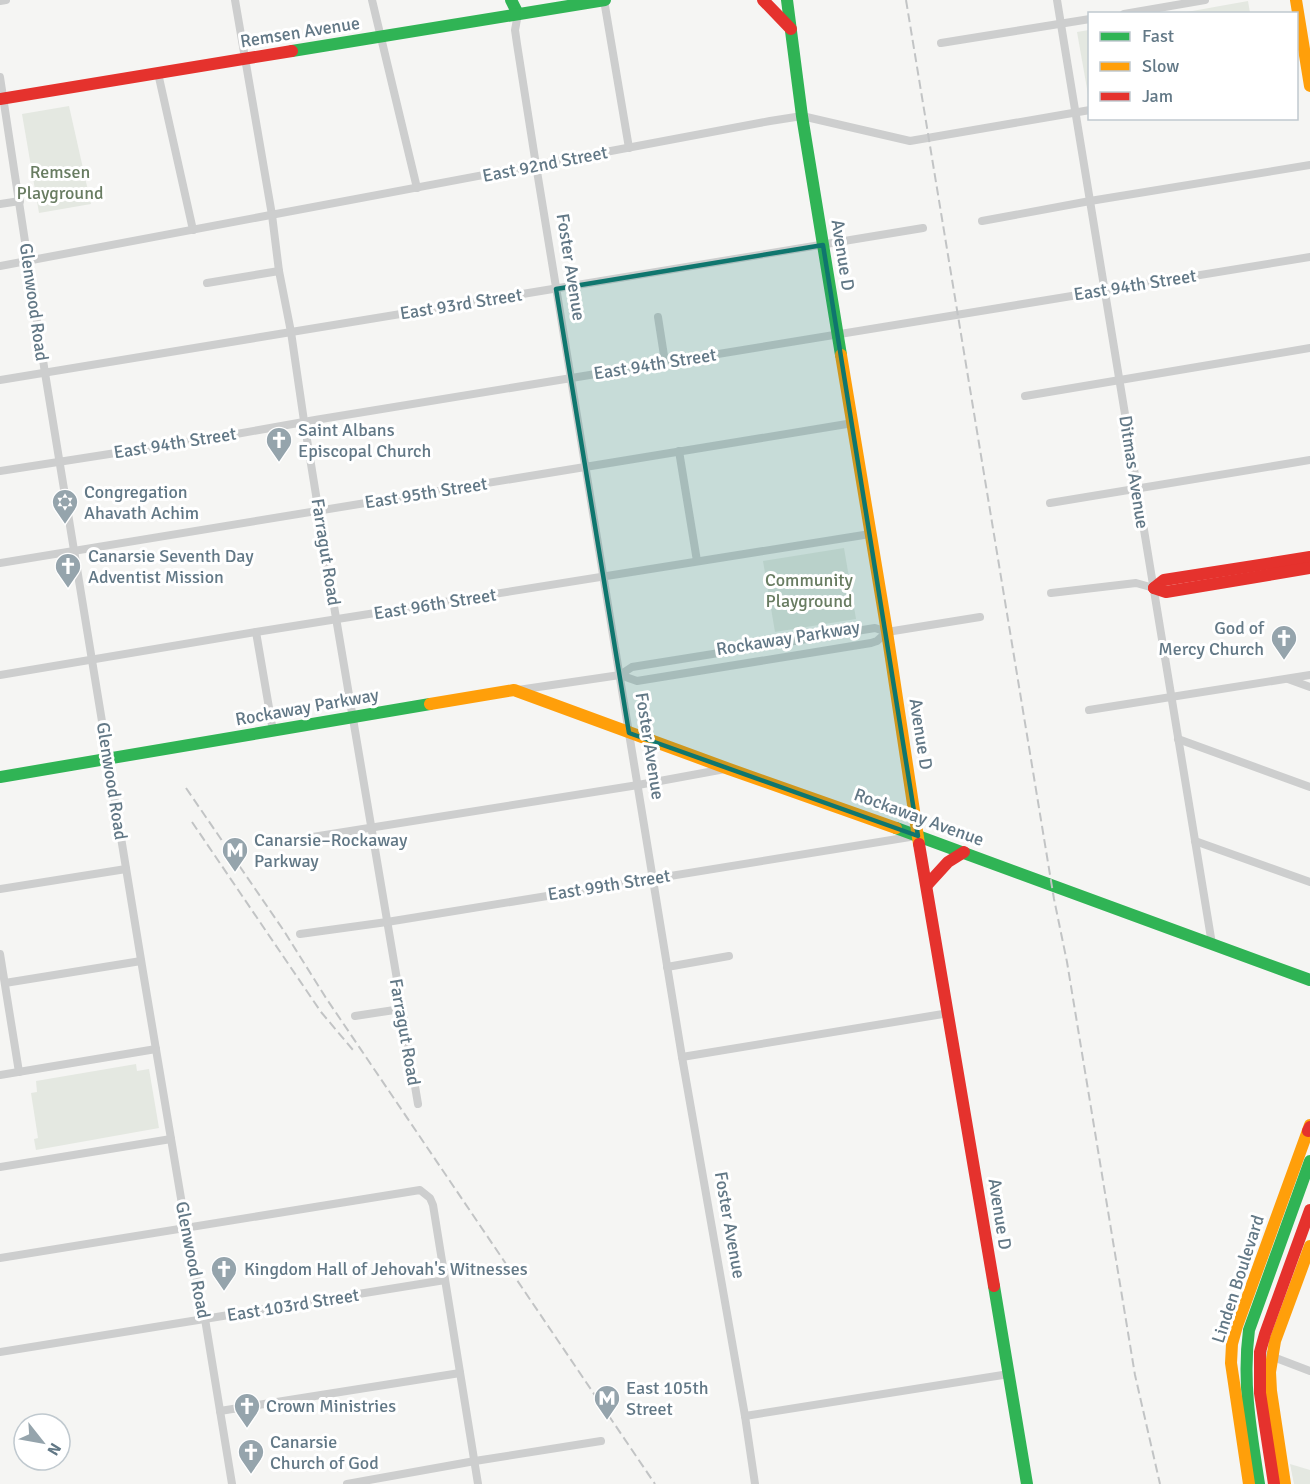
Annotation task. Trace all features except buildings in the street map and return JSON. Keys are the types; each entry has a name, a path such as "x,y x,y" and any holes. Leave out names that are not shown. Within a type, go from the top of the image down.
{"main road":[{"name":"Foster Avenue","path":"511,0 518,14"},
{"name":"Foster Avenue","path":"518,14 522,0"},
{"name":"Remsen Avenue","path":"2,99 605,0"},
{"path":"764,0 791,29"},
{"name":"Avenue D","path":"787,0 802,116 918,836 1027,1484"},
{"path":"1298,14 1307,78"},
{"path":"1154,588 1164,580 1310,557"},
{"path":"1154,588 1166,592 1310,568"},
{"name":"Rockaway Parkway","path":"0,777 514,690"},
{"name":"Rockaway Avenue","path":"514,690 964,852 1310,980"},
{"path":"927,885 945,862 964,852"},
{"name":"Linden Boulevard","path":"1249,1484 1231,1363 1232,1344 1309,1127"},
{"name":"Linden Boulevard","path":"1259,1484 1245,1388 1246,1348 1249,1330 1310,1161"},
{"path":"1285,1484 1270,1391 1265,1334 1310,1210"},
{"path":"1274,1484 1259,1373 1306,1268 1310,1246"}],"street":[{"path":"0,1 6,0"},
{"name":"Farragut Road","path":"235,0 418,1104"},
{"path":"372,0 417,188"},
{"path":"605,0 629,148"},
{"name":"Ditmas Avenue","path":"1057,0 1212,944"},
{"path":"1136,12 1206,0"},
{"name":"Foster Avenue","path":"518,14 515,30 536,165 682,1057 755,1484"},
{"path":"941,43 1088,19"},
{"path":"158,73 193,231"},
{"name":"Glenwood Road","path":"0,77 45,373 141,961 232,1484"},
{"name":"East 92nd Street","path":"0,266 802,116 910,141 1088,110"},
{"path":"982,221 1310,165"},
{"path":"0,204 20,201"},
{"name":"East 93rd Street","path":"0,380 923,228"},
{"name":"East 94th Street","path":"0,471 1310,257"},
{"path":"207,283 279,271"},
{"path":"658,317 666,362"},
{"path":"1026,396 1310,348"},
{"name":"East 95th Street","path":"0,563 853,423"},
{"path":"679,451 697,561"},
{"path":"1050,503 1310,460"},
{"name":"East 96th Street","path":"0,675 870,534"},
{"path":"1051,593 1136,583 1154,588"},
{"name":"Rockaway Parkway","path":"514,690 620,675 632,667 875,628 886,632 980,617"},
{"path":"256,632 273,731"},
{"name":"Rockaway Parkway","path":"620,675 637,681 859,645 877,641 886,632"},
{"path":"1089,710 1310,675"},
{"path":"1287,679 1310,687"},
{"path":"1178,739 1310,787"},
{"path":"300,839 729,769"},
{"name":"East 99th Street","path":"300,934 918,836"},
{"path":"1195,841 1310,882"},
{"path":"0,890 126,868"},
{"path":"0,954 19,1072"},
{"path":"668,967 729,956"},
{"path":"5,983 141,961"},
{"path":"355,1016 402,1009"},
{"path":"682,1057 949,1013"},
{"path":"0,1075 156,1049"},
{"path":"0,1167 171,1139"},
{"path":"0,1258 420,1190 430,1198 433,1204 478,1484"},
{"name":"East 103rd Street","path":"0,1352 445,1280"},
{"path":"1232,1344 1310,1371"},
{"path":"220,1411 460,1373"},
{"path":"745,1416 1009,1374"},
{"path":"347,1484 601,1441"}],"highlighted area":[{"path":"823,245 918,836 629,733 556,289"}],"green space":[{"path":"1248,1 1250,12 1187,12"},
{"path":"1088,30 1088,94 1077,32"},
{"name":"Remsen Playground","path":"69,106 91,204 39,213 22,114"},
{"name":"Community Playground","path":"844,548 856,619 775,632 763,561"},
{"path":"136,1064 137,1071 149,1069 159,1128 36,1150 34,1139 38,1138 31,1093 37,1092 36,1081"},
{"path":"1290,1464 1310,1470 1310,1484 1294,1484"}],"railway":[{"path":"906,0 1135,1375 1160,1484"},
{"path":"186,788 655,1484"},
{"path":"192,822 321,1012 353,1050"}],"traffic: fast":[{"path":"511,0 518,14"},
{"path":"292,51 605,0"},
{"path":"787,0 802,116 841,355"},
{"path":"0,777 430,704"},
{"path":"896,828 1310,980"},
{"path":"1259,1484 1247,1388 1249,1330 1310,1161"},
{"path":"994,1286 1027,1484"}],"traffic: slow":[{"path":"1296,0 1298,12"},
{"path":"1298,12 1310,86"},
{"path":"841,355 919,844"},
{"path":"430,704 514,690 896,828"},
{"path":"1249,1484 1231,1363 1232,1344 1310,1125"},
{"path":"1285,1484 1270,1372 1275,1341 1310,1246"}],"traffic: jam":[{"path":"763,0 791,29"},
{"path":"0,99 292,51"},
{"path":"1154,588 1164,580 1310,557"},
{"path":"1154,588 1166,592 1310,568"},
{"path":"919,844 994,1286"},
{"path":"927,885 948,862 964,852"},
{"path":"1308,1131 1310,1127"},
{"path":"1274,1484 1260,1393 1260,1352 1310,1210"}],"place":[{"name":"Saint Albans Episcopal Church","path":"279,463"},
{"name":"Congregation Ahavath Achim","path":"65,525"},
{"name":"Canarsie Seventh Day Adventist Mission","path":"68,589"},
{"name":"God of Mercy Church","path":"1284,661"},
{"name":"Canarsie–Rockaway Parkway","path":"235,873"},
{"name":"Kingdom Hall of Jehovah's Witnesses","path":"224,1292"},
{"name":"East 105th Street","path":"607,1421"},
{"name":"Crown Ministries","path":"247,1429"},
{"name":"Canarsie Church of God","path":"251,1475"}]}
